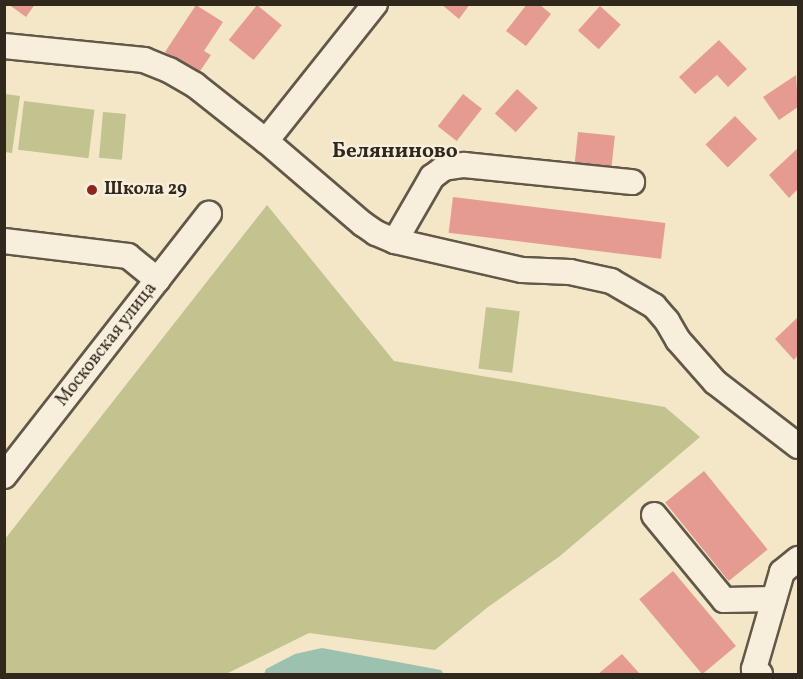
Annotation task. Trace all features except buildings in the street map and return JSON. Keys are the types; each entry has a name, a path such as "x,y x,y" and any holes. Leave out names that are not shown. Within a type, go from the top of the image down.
{"street":[{"path":"266,141 375,4"},
{"path":"4,46 144,60 195,85 266,141 363,224 376,233 395,241 522,270 570,272 611,281 654,306 667,321 678,340 716,382 798,446"},
{"path":"395,241 432,177 444,168 464,165 632,182"},
{"name":"Московская улица","path":"4,476 209,214"},
{"path":"4,241 128,256 158,280"},
{"path":"654,515 724,600 774,598"},
{"path":"760,675 754,669 782,572 798,559"}],"shaded area":[{"path":"5,94 20,96 12,153 5,152"},
{"path":"24,101 94,110 88,158 18,150"},
{"path":"103,112 126,114 122,160 99,158"},
{"path":"267,205 394,361 665,407 700,437 560,556 488,607 435,650 309,633 226,674 5,674 5,539"},
{"path":"486,307 520,311 512,373 478,369"},
{"path":"322,648 441,670 444,674 264,674 266,669 295,654"}],"place":[{"name":"Школа 29","path":"92,190"}],"district":[{"name":"Беляниново","path":"395,152"}]}
